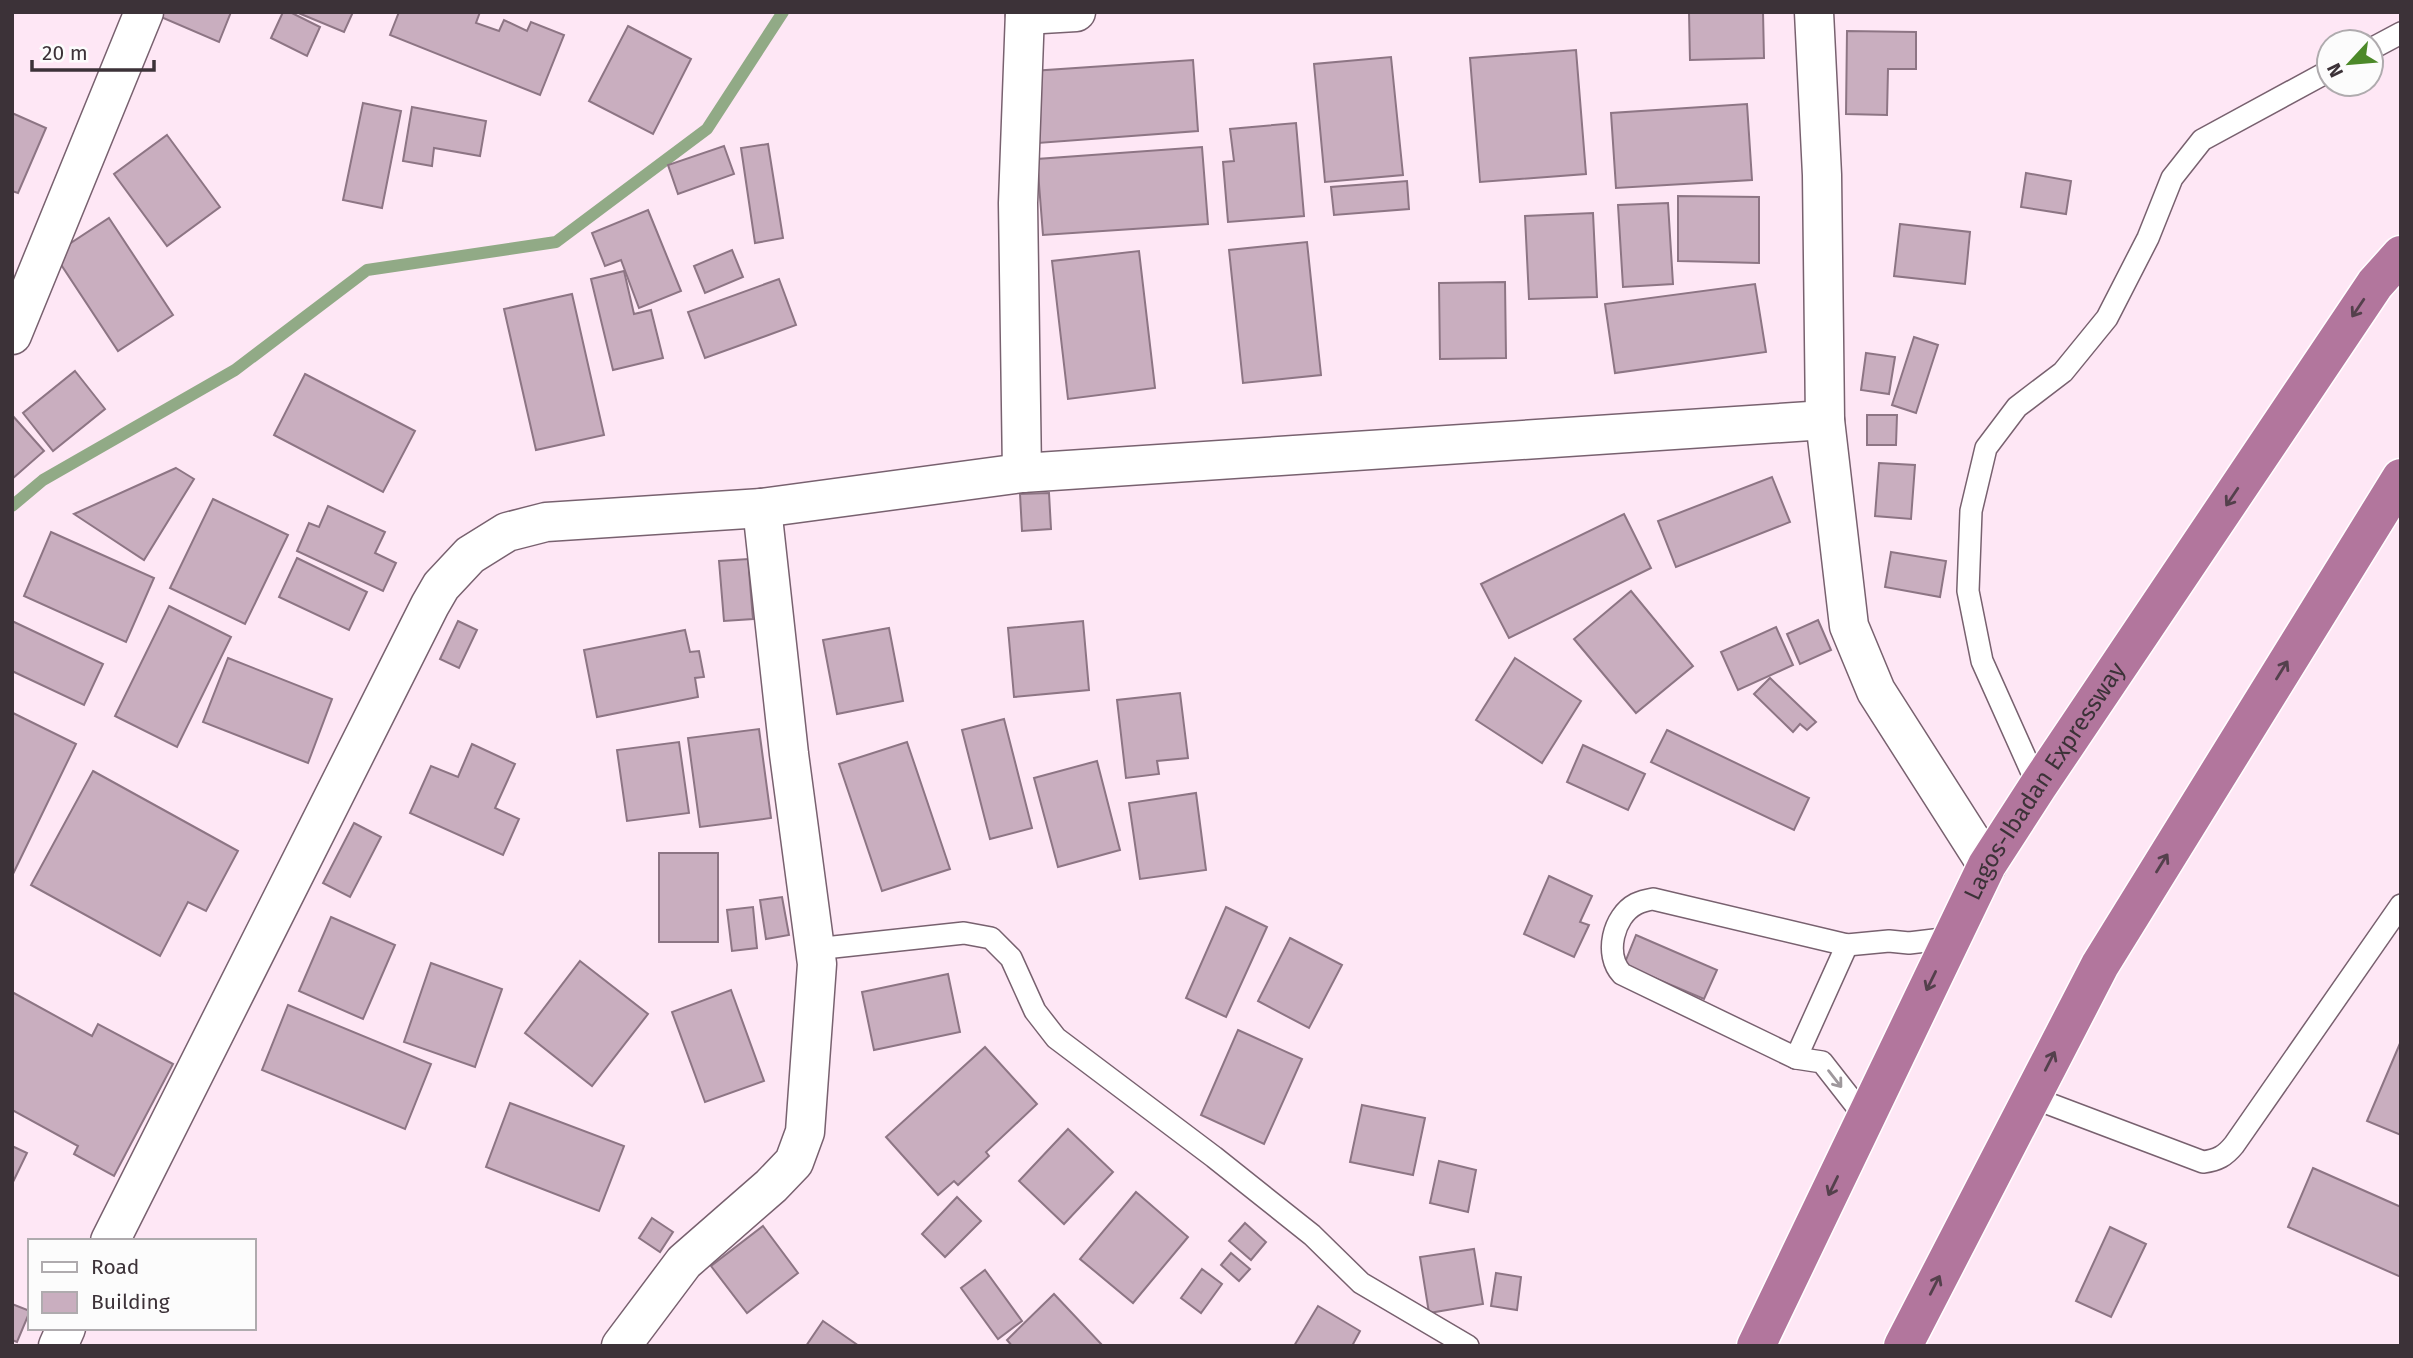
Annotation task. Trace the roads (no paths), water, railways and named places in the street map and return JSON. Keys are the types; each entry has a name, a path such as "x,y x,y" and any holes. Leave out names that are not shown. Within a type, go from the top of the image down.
{"highway":[{"name":"Lagos-Ibadan Expressway","path":"1756,1346 1987,865 2375,284 2401,254"},
{"path":"1903,1346 2100,965 2401,478"}],"street":[{"path":"12,335 144,12"},
{"path":"1022,473 1018,202 1025,14 1076,12"},
{"path":"1814,12 1822,175 1825,420 1849,626 1876,691 1987,865"},
{"path":"111,1239 441,586 470,555 506,532 546,522 762,508 1022,473 1825,420"},
{"path":"621,1346 684,1262 771,1186 794,1162 805,1132 817,964 789,754 762,508"},
{"path":"58,1346 65,1330"}],"lane":[{"path":"2385,42 2401,33"},
{"path":"2038,786 1982,661 1968,591 1971,511 1986,448 2017,407 2063,372 2108,318 2148,238 2172,178 2202,140 2315,79"},
{"path":"1865,1117 1822,1062 1796,1058 1622,974 1613,961 1611,951 1619,922 1633,905 1653,899 1847,945 1951,939"},
{"path":"2031,1097 2203,1162 2215,1160 2226,1154 2234,1145 2401,905"},
{"path":"815,949 964,933 991,937 1011,958 1035,1011 1056,1038 1312,1235 1362,1283 1468,1346"},
{"path":"1796,1058 1847,945"}],"waterway":[{"path":"12,506 43,480 235,370 367,270 556,242 707,129 783,12"}]}
